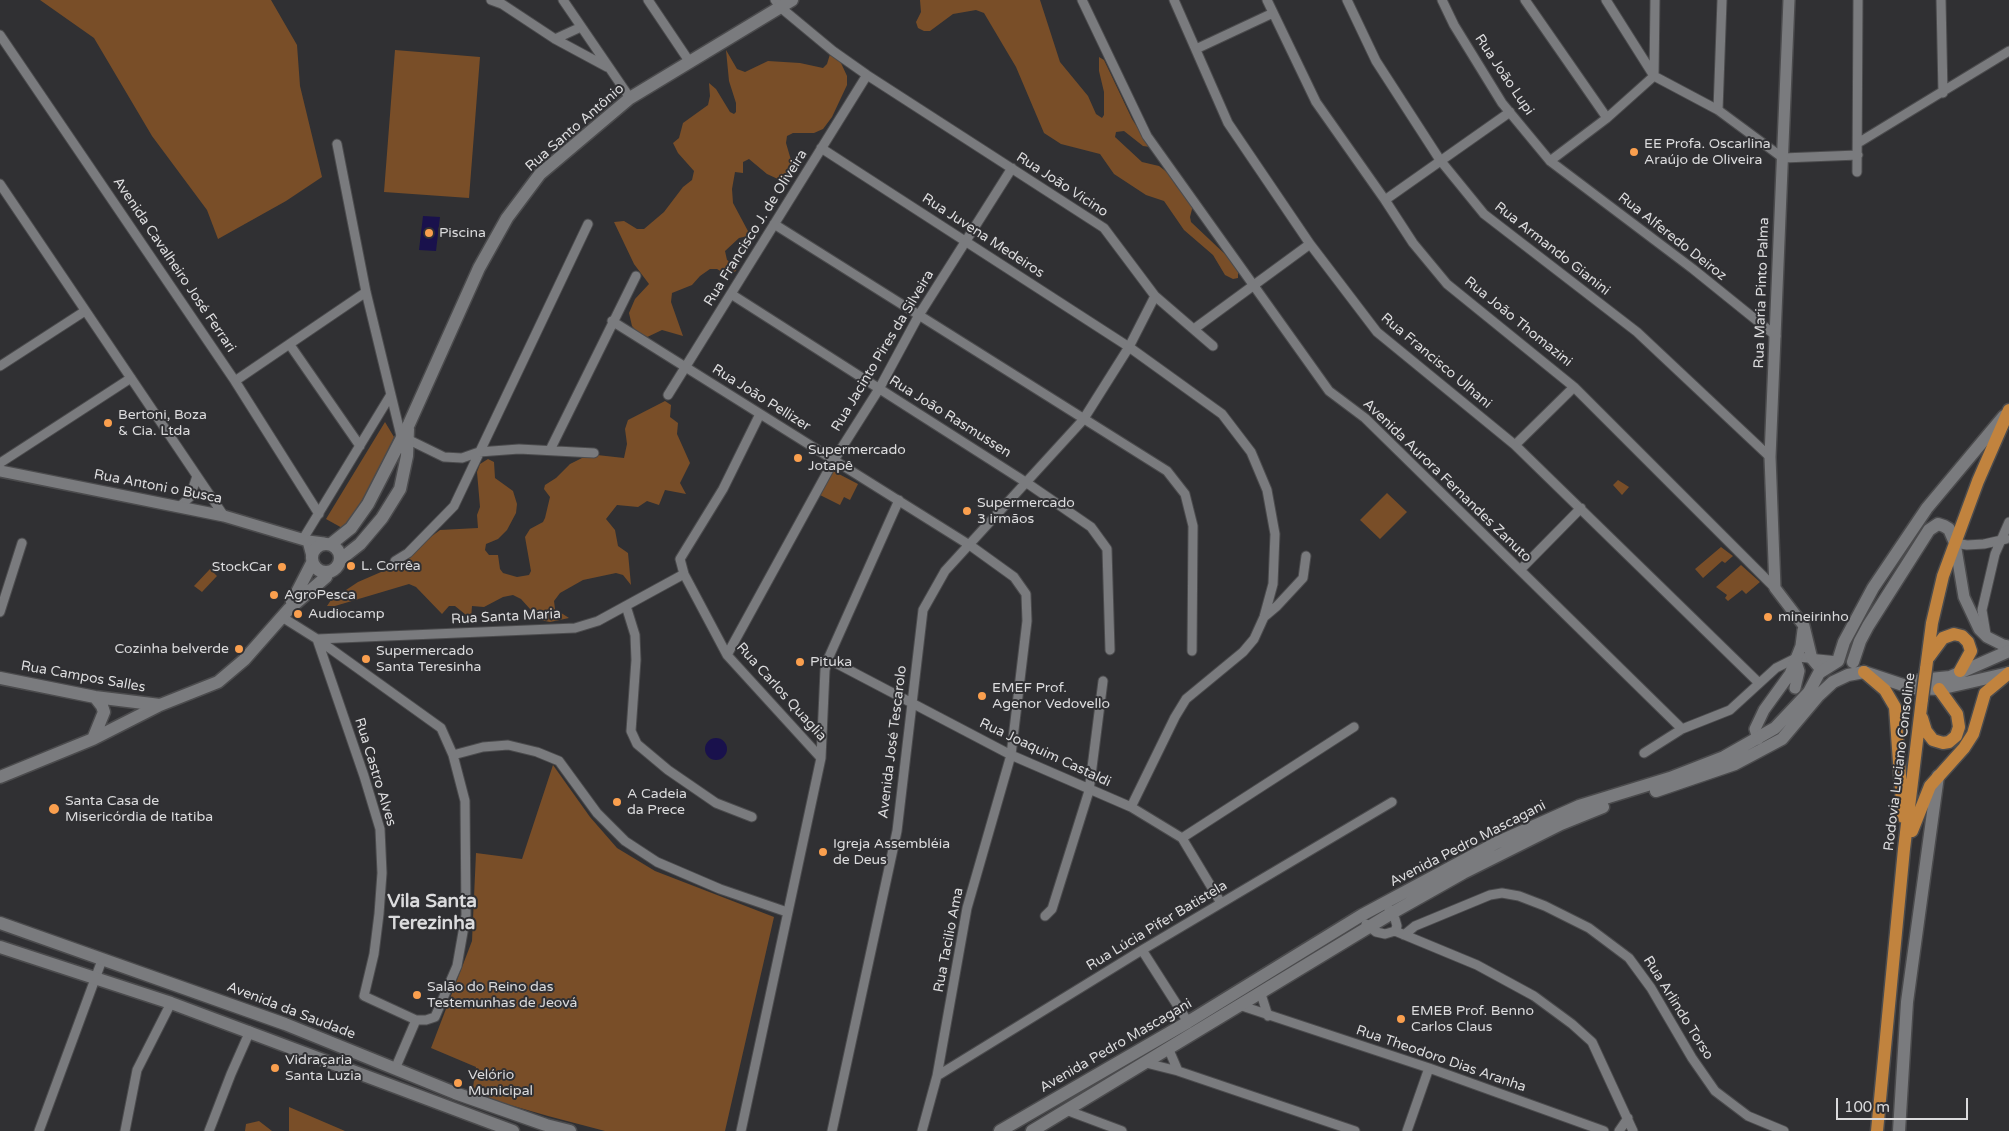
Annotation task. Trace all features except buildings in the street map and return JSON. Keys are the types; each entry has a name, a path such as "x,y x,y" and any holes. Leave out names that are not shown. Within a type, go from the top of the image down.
{"main road":[{"name":"Rua Santo Antônio","path":"286,613 312,559 314,550 350,528 368,504 404,438 480,268 507,218 540,174 630,98 777,3 792,0"},
{"name":"Rodovia Luciano Consoline","path":"1875,1128 1904,849 1932,624 1943,576 2009,410"},
{"path":"1837,662 1844,642 1872,588 1922,516 2009,410"},
{"name":"Rua Santo Antônio","path":"0,776 93,739 160,706 218,682 244,660 286,613 326,577 328,572 334,570 341,559 360,544 382,518 400,489 407,456 404,438"},
{"path":"1853,662 1860,641 1868,626 1929,530 1938,524 1944,526 1949,529 1955,543"},
{"path":"328,543 337,547 341,559"},
{"path":"312,559 322,572 328,572"},
{"path":"1927,664 1943,638 1954,634 1962,636 1968,642 1971,651 1960,671"},
{"path":"1837,662 1853,662 1913,680 1939,680 2004,653"},
{"path":"2004,653 1997,666 2007,673"},
{"path":"1837,662 1848,675"},
{"name":"Avenida Pedro Mascagani","path":"1032,1131 1370,928 1388,908 1496,843 1579,806 1670,778 1724,757 1758,739 1775,728 1792,711 1809,692 1822,670 1837,662"},
{"path":"1819,694 1823,684 1822,670"},
{"path":"1864,672 1912,688 1939,689 2007,673"},
{"path":"1864,672 1885,690 1896,707 1899,731 1904,849"},
{"name":"Avenida Pedro Mascagani","path":"1000,1131 1188,1022 1362,915 1388,908 1561,824 1592,811 1683,783 1735,764 1770,746 1782,739 1819,694 1833,682 1848,675 1864,672"},
{"path":"1904,849 1925,796 1938,776 1970,740 1976,727 1985,693 2007,673"},
{"name":"Rua Campos Salles","path":"0,678 95,697 160,706"},
{"path":"1921,704 1926,731 1934,740 1943,743 1949,742 1956,736 1959,726 1957,714 1939,689"},
{"path":"93,739 104,712 95,697"},
{"path":"1758,739 1770,746"},
{"path":"1898,1130 1907,1002 1938,776"},
{"name":"Avenida da Saudade","path":"0,923 102,960 166,980 301,1030 464,1096 546,1125 570,1131"},
{"path":"0,947 250,1031 513,1131"},
{"path":"294,1048 301,1030"}],"street":[{"path":"491,0 502,4 555,39 607,67"},
{"path":"563,0 630,98"},
{"path":"648,0 689,61"},
{"name":"Avenida Aurora Fernandes Zanuto","path":"1082,0 1147,136 1329,391 1365,418 1682,729"},
{"name":"Rua Francisco Ulhani","path":"1174,0 1228,123 1310,244 1377,332 1515,445 1759,684"},
{"name":"Rua João Thomazini","path":"1267,0 1316,102 1386,200 1413,243 1447,284 1574,387 1775,588 1804,626"},
{"name":"Rua Armando Gianini","path":"1347,0 1376,61 1440,160 1484,214 1637,332 1770,456"},
{"name":"Rua João Lupi","path":"1442,0 1454,25 1510,112 1550,161"},
{"path":"1525,0 1606,118"},
{"path":"1606,0 1654,76 1718,110 1783,158 1858,155"},
{"path":"1550,161 1606,118 1654,76 1655,0"},
{"path":"1718,110 1722,0"},
{"name":"Rua Maria Pinto Palma","path":"1775,588 1770,456 1789,0"},
{"path":"1857,172 1858,0"},
{"path":"1941,0 1943,93"},
{"name":"Rua João Vicino","path":"777,3 832,51 1104,228 1155,296 1213,346"},
{"path":"1196,49 1273,13"},
{"path":"555,39 582,27"},
{"name":"Avenida Cavalheiro José Ferrari","path":"0,35 235,381 319,514"},
{"path":"1858,143 2009,52"},
{"name":"Rua Francisco J. de Oliveira","path":"668,395 867,74"},
{"path":"1386,200 1510,112"},
{"path":"337,144 366,292 390,396 404,438 444,457 462,458 479,452 519,449 594,453"},
{"name":"Rua Juvena Medeiros","path":"821,148 1129,347 1222,414 1251,452 1267,490 1275,534 1273,584 1264,617"},
{"name":"Rua Alferedo Deiroz","path":"1550,161 1694,269 1776,336"},
{"name":"Rua Jacinto Pires da Silveira","path":"727,655 834,460 879,389 918,316 1012,168"},
{"path":"0,184 224,516"},
{"path":"395,561 408,554 454,506 588,224"},
{"path":"774,224 1083,420 1167,471 1185,494 1193,526 1192,650"},
{"path":"1194,329 1310,244"},
{"path":"550,450 612,321 636,276"},
{"path":"235,381 366,292"},
{"name":"Rua João Rasmussen","path":"731,294 1027,483 1091,527 1107,548 1110,650"},
{"path":"971,546 1083,420 1129,347 1155,296"},
{"path":"0,366 84,311"},
{"name":"Rua João Pellizer","path":"612,321 971,546"},
{"path":"290,345 360,446"},
{"path":"0,464 131,378"},
{"path":"1515,445 1574,387"},
{"path":"312,559 306,540 319,514 390,396"},
{"path":"684,574 680,559 722,489 760,414"},
{"name":"Rua Antoni o Busca","path":"0,464 224,516 306,540 328,543"},
{"path":"179,507 190,497 197,476"},
{"path":"821,758 825,670 828,659 899,500"},
{"path":"1520,570 1581,508"},
{"path":"1987,637 1982,610 1996,554 2006,539 2009,522"},
{"path":"2006,539 1967,545 1955,543 1964,596 1979,629 1987,637 2003,646 2009,646"},
{"path":"0,612 22,543"},
{"name":"Avenida José Tescarolo","path":"832,1131 897,831 923,610 945,571 971,546"},
{"name":"Rua Tacilio Ama","path":"922,1131 937,1076 967,908 1011,756 1027,621 1026,594 1014,578 971,546"},
{"path":"1131,807 1174,717 1186,699 1242,652 1254,639 1264,617 1303,578 1306,556"},
{"name":"Rua Santa Maria","path":"317,639 575,628 598,621 684,574"},
{"name":"Rua Carlos Quaglia","path":"684,574 727,655 821,758 741,1131"},
{"path":"626,606 635,635 636,660 631,731 637,744 668,770 716,803 752,818"},
{"path":"286,613 317,639 441,728 453,755 465,801 466,914 457,966 435,1018 416,1020 395,1069"},
{"path":"1804,626 1812,659 1822,670"},
{"path":"1758,739 1755,729 1764,710 1790,674 1797,660 1804,626"},
{"name":"Rua Castro Alves","path":"317,639 380,829 382,873 379,914 374,954 364,996 416,1020"},
{"name":"Rua Joaquim Castaldi","path":"828,659 911,701 1011,756 1089,791 1131,807 1182,838 1221,904"},
{"path":"1644,753 1682,729 1730,710 1776,668 1797,660 1812,659 1837,662"},
{"path":"1795,688 1799,671 1797,660"},
{"path":"1045,916 1052,909 1089,791 1103,681"},
{"path":"1182,838 1354,727"},
{"path":"453,755 483,747 508,745 537,752 559,761 597,813 625,841 641,852 657,862 720,889 787,912"},
{"name":"Rua Lúcia Pifer Batistela","path":"937,1076 1142,950 1392,802"},
{"name":"Rua Arlindo Torso","path":"1404,935 1415,926 1490,894 1502,892 1545,906 1589,928 1629,958 1651,988 1692,1058 1715,1091 1748,1116 1784,1131"},
{"path":"1388,908 1397,926 1395,931"},
{"path":"1362,915 1370,928 1384,934 1395,931 1477,965 1526,991 1572,1024 1592,1042 1633,1131"},
{"path":"1142,950 1188,1022"},
{"path":"39,1131 102,960"},
{"path":"1261,994 1268,1016"},
{"path":"125,1131 137,1070 171,1003"},
{"name":"Rua Theodoro Dias Aranha","path":"1242,1006 1429,1068 1604,1131"},
{"path":"210,1131 230,1074 250,1031"},
{"path":"1169,1050 1178,1071"},
{"path":"1146,1063 1178,1071 1355,1131"},
{"path":"1407,1131 1429,1068"},
{"path":"1066,1110 1122,1131"},
{"path":"1618,1131 1628,1118"}],"shaded area":[{"path":"40,0 271,0 297,45 300,86 322,177 286,201 218,239 207,210 152,136 94,38"},
{"path":"920,0 1040,0 1060,62 1088,96 1096,114 1102,118 1104,115 1104,92 1099,71 1099,57 1104,60 1132,119 1150,147 1143,146 1124,131 1116,132 1115,137 1142,162 1159,166 1168,173 1177,187 1193,205 1190,217 1191,222 1228,257 1238,272 1238,278 1233,279 1225,275 1213,255 1184,230 1164,201 1146,195 1114,174 1100,154 1061,144 1044,133 1016,67 984,13 976,10 953,14 930,31 924,31 918,28 916,22 921,12"},
{"path":"838,49 843,53 841,63 847,76 847,85 832,117 823,129 814,133 793,133 787,136 786,143 793,167 788,179 780,180 767,174 749,159 743,162 743,173 735,172 732,189 733,203 749,233 748,236 739,238 725,251 727,260 737,266 736,271 727,275 717,269 710,269 692,285 672,293 671,302 683,336 662,330 643,339 632,326 629,313 635,299 649,284 634,264 614,222 624,221 637,229 644,229 664,212 683,187 692,180 694,171 678,153 673,143 679,138 683,123 708,105 710,96 709,83 716,89 730,112 734,114 736,112 736,103 729,81 726,50 737,69 745,72 768,61 800,63 823,68 827,64 831,51"},
{"path":"395,50 480,57 469,198 384,192"},
{"name":"Piscina","path":"423,216 440,217 436,251 419,250"},
{"path":"665,401 671,405 670,417 678,423 677,434 690,463 680,483 686,494 665,490 659,505 647,501 638,507 617,505 606,519 615,530 618,546 628,553 631,585 623,575 616,573 583,580 560,593 554,601 555,609 569,618 550,622 540,620 521,599 513,595 503,597 484,607 472,606 471,619 455,606 449,606 442,614 416,587 409,584 335,606 327,606 331,600 358,582 388,569 440,530 478,528 477,515 480,507 477,472 480,464 488,459 494,462 495,478 513,491 517,504 516,513 507,530 498,539 486,544 485,550 489,555 498,555 500,569 503,573 517,577 529,575 531,571 525,537 530,529 543,522 545,518 550,497 544,489 545,485 556,478 570,464 584,457 597,455 624,458 627,444 625,429 628,420"},
{"path":"385,422 394,437 375,479 344,529 326,519"},
{"path":"833,471 858,484 850,500 844,497 840,505 820,495"},
{"path":"1618,480 1629,487 1622,495 1613,485"},
{"path":"1387,493 1407,512 1380,539 1360,520"},
{"path":"1721,547 1733,556 1725,563 1722,561 1703,578 1695,569"},
{"path":"1741,565 1760,582 1746,594 1742,590 1728,601 1725,598 1727,595 1716,587"},
{"path":"210,569 217,576 202,592 194,586"},
{"path":"712,738 720,738 727,745 727,753 720,760 712,760 705,753 705,745"},
{"path":"553,765 590,817 617,848 655,871 774,917 725,1131 605,1131 548,1116 472,1094 476,1067 431,1048 472,941 476,853 522,859"},
{"path":"289,1107 345,1131 289,1131"},
{"path":"259,1121 272,1131 245,1131 246,1124"}],"place":[{"name":"EE Profa. Oscarlina Araújo de Oliveira","path":"1634,152"},
{"name":"Piscina","path":"429,233"},
{"name":"Bertoni, Boza & Cia. Ltda","path":"108,423"},
{"name":"Supermercado Jotapê","path":"798,458"},
{"name":"Supermercado 3 irmãos","path":"967,511"},
{"name":"L. Corrêa","path":"351,566"},
{"name":"StockCar","path":"282,567"},
{"name":"AgroPesca","path":"274,595"},
{"name":"Audiocamp","path":"298,614"},
{"name":"mineirinho","path":"1768,617"},
{"name":"Cozinha belverde","path":"239,649"},
{"name":"Supermercado Santa Teresinha","path":"366,659"},
{"name":"Pituka","path":"800,662"},
{"name":"EMEF Prof. Agenor Vedovello","path":"982,696"},
{"name":"A Cadeia da Prece","path":"617,802"},
{"name":"Santa Casa de Misericórdia de Itatiba","path":"54,809"},
{"name":"Igreja Assembléia de Deus","path":"823,852"},
{"name":"Salão do Reino das Testemunhas de Jeová","path":"417,995"},
{"name":"EMEB Prof. Benno Carlos Claus","path":"1401,1019"},
{"name":"Vidraçaria Santa Luzia","path":"275,1068"},
{"name":"Velório Municipal","path":"458,1083"}],"district":[{"name":"Vila Santa Terezinha","path":"432,913"}]}
